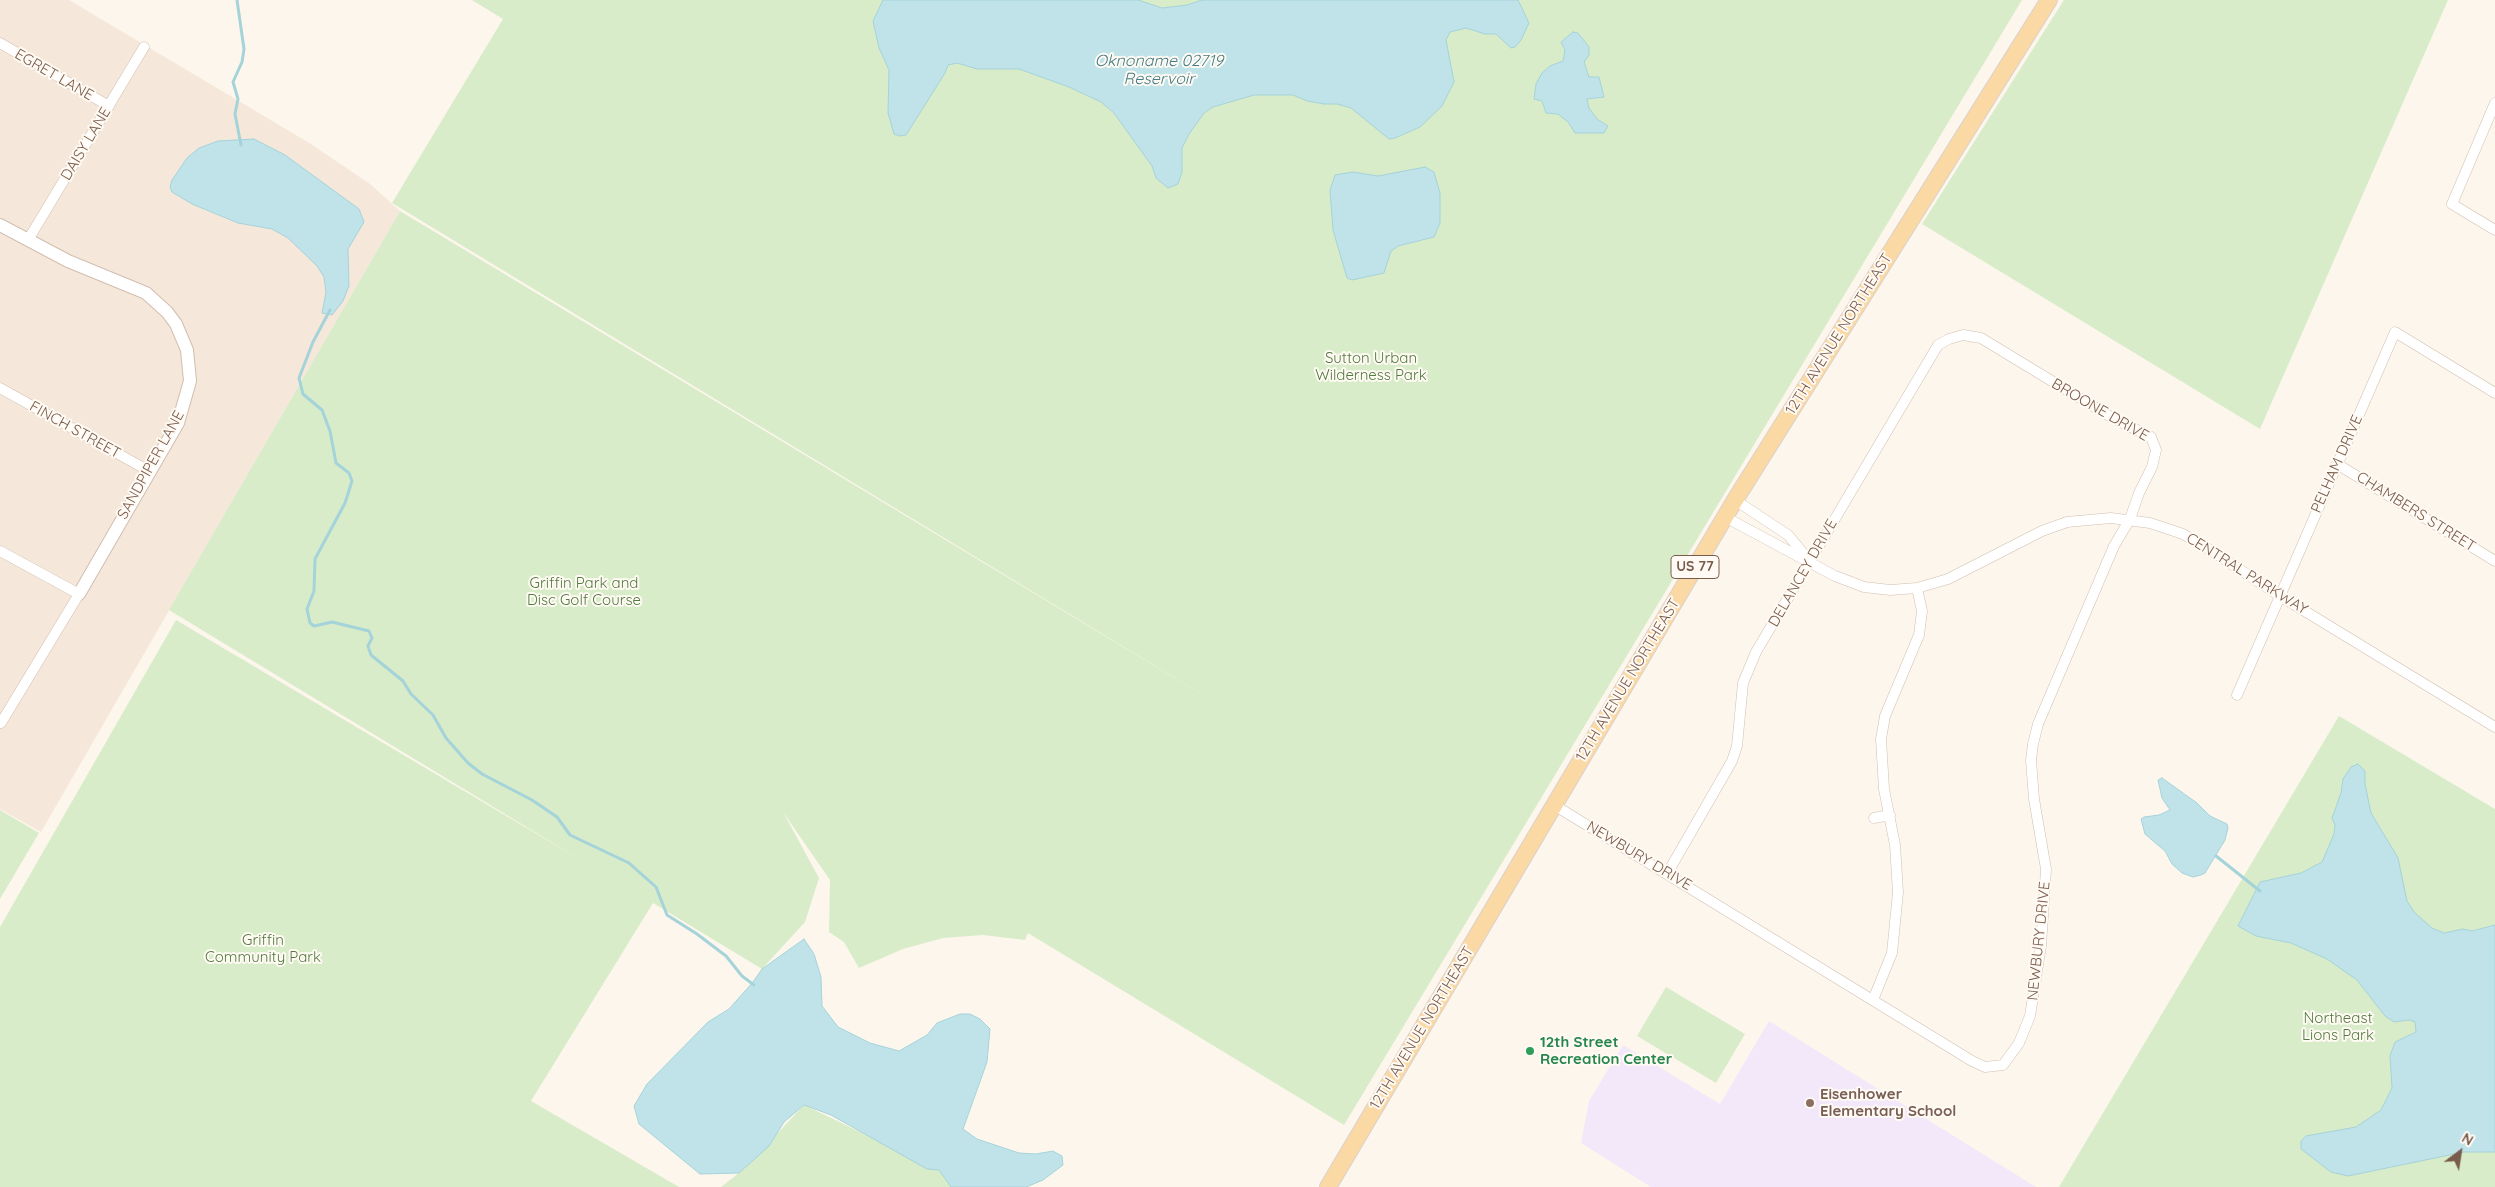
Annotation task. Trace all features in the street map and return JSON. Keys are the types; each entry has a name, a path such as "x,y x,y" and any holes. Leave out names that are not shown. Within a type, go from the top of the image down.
{"main road":[{"name":"12TH AVENUE NORTHEAST","path":"1328,1187 1735,500 2049,0"}],"street":[{"name":"EGRET LANE","path":"0,43 109,106"},
{"name":"DAISY LANE","path":"28,240 144,47"},
{"path":"2495,103 2452,204 2495,230"},
{"name":"SANDPIPER LANE","path":"0,225 68,261 146,294 162,307 176,324 188,350 190,381 178,422 79,594 1,723"},
{"name":"PELHAM DRIVE","path":"2237,696 2395,332 2495,393"},
{"name":"DELANCEY DRIVE","path":"1667,874 1732,762 1737,746 1744,677 1756,652 1938,345 1956,336 1970,334 1982,338 2001,352"},
{"name":"BROONE DRIVE","path":"2001,352 2111,417 2151,437 2156,454 2130,520"},
{"name":"FINCH STREET","path":"0,388 150,471"},
{"name":"CHAMBERS STREET","path":"2337,464 2495,561"},
{"name":"CENTRAL PARKWAY","path":"1735,500 1788,536 1810,561"},
{"name":"CENTRAL PARKWAY","path":"1725,517 1835,576 1864,587 1890,590 1917,588 1948,579 2025,539 2067,522 2094,518 2150,523 2183,534 2280,596 2494,725"},
{"name":"NEWBURY DRIVE","path":"1554,805 1985,1067 2003,1065 2019,1043 2035,994 2046,885 2043,846 2032,778 2033,744 2038,724 2114,546 2130,520"},
{"path":"0,551 79,594"},
{"path":"1873,1000 1888,966 1894,942 1898,883 1890,815 1884,790 1881,739 1885,716 1919,635 1922,611 1917,588"},
{"path":"1874,818 1890,815"}],"shaded area":[{"path":"0,0 69,0 311,144 370,184 400,211 41,832 0,809"},
{"name":"Eisenhower Elementary School","path":"1769,1021 2036,1187 1651,1187 1581,1143 1589,1101 1623,1045 1720,1104"}],"green space":[{"path":"472,0 2022,0 1344,1125 1028,933 1025,940 983,935 943,938 903,949 859,968 844,942 829,932 830,880 783,812 819,878 805,922 762,969 653,903 531,1101 679,1187 0,1187 0,927 176,620 584,862 169,610 400,211 1236,715 392,203 503,19"},
{"path":"2064,0 2448,0 2260,429 1922,224"},
{"name":"Northeast Lions Park","path":"2339,716 2495,809 2495,1187 2059,1187"},
{"path":"0,810 39,833 0,899"},
{"path":"1666,987 1745,1034 1716,1083 1637,1036"},
{"path":"804,1105 939,1170 951,1187 721,1187 744,1169"}],"water":[{"name":"Oknoname 02719 Reservoir","path":"883,0 1138,0 1162,8 1187,5 1202,0 1518,0 1529,23 1521,40 1515,47 1511,48 1496,34 1485,34 1466,28 1450,32 1446,40 1454,82 1442,106 1420,127 1395,138 1389,139 1351,108 1337,104 1307,101 1293,95 1254,95 1213,107 1204,113 1189,134 1182,148 1182,172 1178,184 1168,188 1156,178 1152,166 1114,113 1101,102 1069,87 1019,69 977,69 957,63 948,65 945,73 906,135 894,134 888,113 889,70 879,48 873,21"},
{"path":"1573,32 1578,33 1589,47 1589,55 1584,62 1589,77 1599,77 1604,97 1587,99 1589,108 1597,119 1608,126 1604,133 1575,133 1568,122 1558,114 1546,113 1542,101 1534,99 1536,84 1542,73 1550,66 1563,61 1565,50 1561,42"},
{"path":"254,139 285,155 359,209 364,222 348,249 349,286 343,301 332,315 322,313 326,292 324,277 317,266 288,238 272,229 238,223 192,204 172,192 170,187 172,180 187,158 199,148 218,141"},
{"path":"1425,167 1434,172 1440,193 1440,223 1434,237 1398,246 1391,251 1384,273 1352,280 1347,278 1333,230 1330,190 1335,175 1353,172 1378,176"},
{"path":"2358,764 2365,771 2365,784 2371,813 2398,858 2407,901 2414,912 2432,928 2444,933 2463,929 2472,931 2495,925 2495,1152 2464,1152 2348,1176 2331,1172 2301,1149 2301,1141 2306,1136 2356,1127 2381,1110 2392,1088 2390,1056 2395,1042 2416,1032 2415,1022 2409,1020 2394,1022 2385,1016 2357,980 2327,959 2291,943 2256,936 2238,926 2260,882 2301,873 2322,862 2334,834 2335,825 2332,818 2341,793 2343,779 2351,767"},
{"path":"2162,778 2197,803 2210,816 2227,824 2225,840 2205,873 2201,875 2193,877 2182,873 2172,864 2165,851 2145,834 2141,819 2159,815 2170,810 2162,798 2158,780"},
{"path":"804,939 814,954 821,977 822,1006 838,1027 870,1043 899,1051 927,1035 937,1023 960,1014 970,1014 980,1019 990,1029 987,1062 963,1129 977,1139 1019,1153 1036,1154 1053,1151 1062,1156 1063,1165 1043,1180 1026,1187 951,1187 939,1170 927,1169 831,1115 804,1105 784,1122 769,1146 739,1173 700,1174 639,1124 634,1106 647,1084 708,1022 729,1009 762,969"}],"waterway":[{"path":"237,0 244,49 242,62 233,82 238,99 235,114 241,145"},
{"path":"330,310 313,342 299,378 303,394 322,410 330,431 336,463 349,473 352,481 345,503 315,559 314,591 307,609 310,623 314,626 332,622 369,631 372,638 368,646 371,655 403,681 411,694 433,715 446,738 468,763 482,774 532,800 557,817 570,835 629,863 656,887 667,915 697,934 726,956 742,976 754,985"},
{"path":"2216,856 2260,891"}],"place":[{"name":"12th Street Recreation Center","path":"1530,1051"},
{"name":"Eisenhower Elementary School","path":"1810,1103"}],"park label":[{"name":"Sutton Urban Wilderness Park","path":"1371,366"},
{"name":"Griffin Park and Disc Golf Course","path":"584,592"},
{"name":"Griffin Community Park","path":"263,948"}]}
